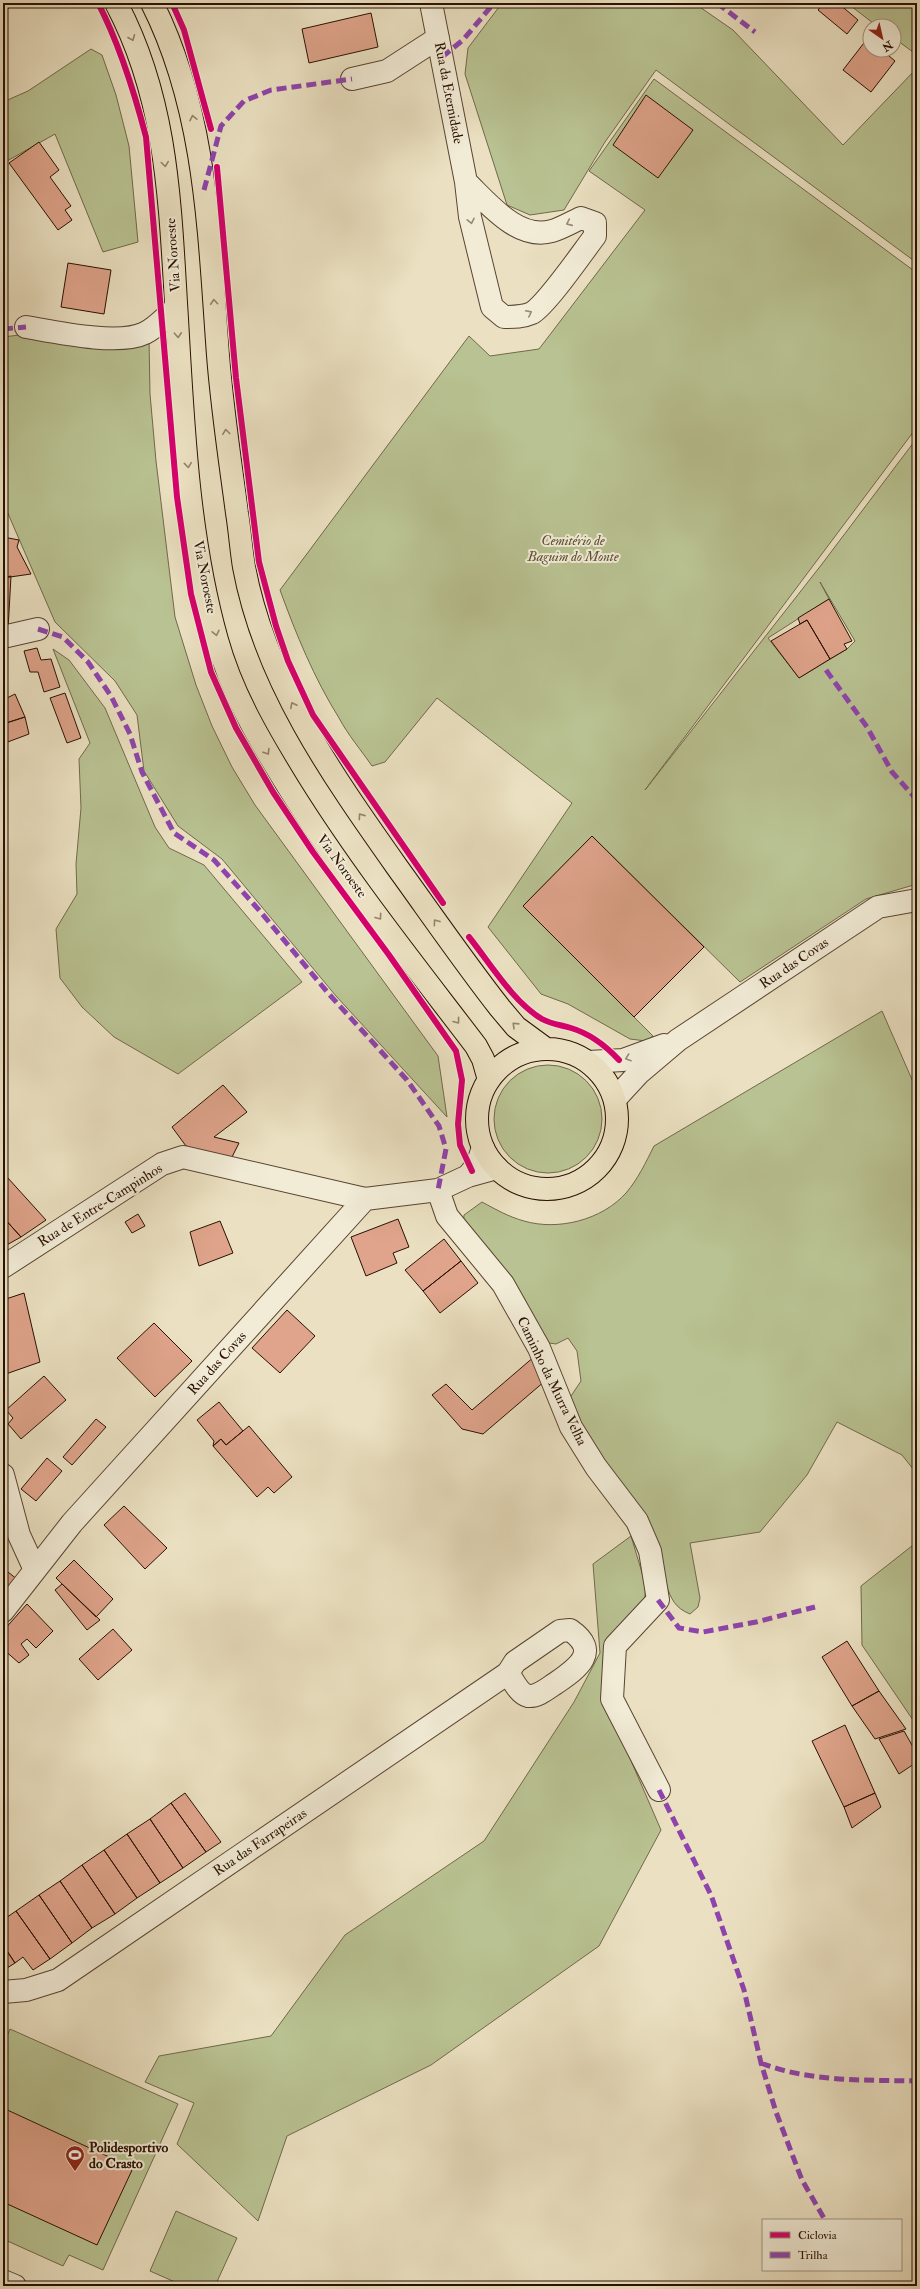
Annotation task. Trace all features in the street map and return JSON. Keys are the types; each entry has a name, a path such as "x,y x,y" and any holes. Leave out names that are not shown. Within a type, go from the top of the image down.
{"main road":[{"name":"Via Noroeste","path":"116,3 147,76 159,120 169,196 190,487 206,590 224,663 256,733 319,836 476,1046 483,1059 489,1080"},
{"path":"152,3 174,53 194,124 204,182 220,377 230,471 244,568 262,636 274,666 304,726 356,810 500,1008 516,1027 546,1048"},
{"path":"546,1048 569,1052 589,1062 605,1078 615,1099 618,1121 613,1143 602,1163 584,1179 562,1188 538,1189 516,1182 497,1168 483,1148 477,1126 479,1102 489,1080 504,1064 511,1060 524,1053 546,1048"}],"street":[{"name":"Rua da Eternidade","path":"431,3 466,182 470,217 492,307 504,317 522,316 532,312 543,302 595,236 596,223 581,218 551,231 528,231 508,221 466,182"},
{"path":"352,79 388,71 438,38"},
{"path":"26,327 76,335 128,339 145,333 176,308"},
{"path":"3,637 38,630"},
{"name":"Rua das Covas","path":"615,1099 639,1073 678,1040 878,907 917,900"},
{"name":"Rua das Covas","path":"589,1062 623,1060 678,1040"},
{"path":"468,1176 477,1165 483,1148"},
{"name":"Rua de Entre-Campinhos","path":"3,1267 162,1164 183,1157 365,1199"},
{"path":"365,1199 438,1190 468,1176 497,1168"},
{"name":"Caminho da Murra Velha","path":"438,1190 447,1216 503,1284 539,1348 571,1427 596,1467 637,1521 650,1551 658,1600 615,1646 612,1699 660,1790"},
{"name":"Rua das Covas","path":"3,1612 72,1523 365,1199"},
{"path":"3,1475 19,1535 35,1570"},
{"name":"Rua das Farrapeiras","path":"3,1992 26,1990 58,1980 508,1673"},
{"path":"3,2281 15,2286"}],"green space":[{"path":"3,3 19,3 3,11"},
{"path":"502,3 694,3 733,30 843,145 917,68 917,263 656,70 605,142 564,210 530,215 507,205 465,74 468,48"},
{"path":"847,3 917,3 917,55 902,44 902,18 867,18"},
{"path":"91,49 102,55 116,95 129,146 138,242 103,252 55,134 7,161 3,153 3,102 28,91"},
{"name":"Cemitério de Baguim do Monte","path":"654,79 917,273 917,427 645,790 822,564 917,438 917,884 866,899 740,982 592,836 523,906 653,1036 646,1041 630,1039 568,1004 541,994 488,927 572,803 437,698 385,762 372,766 346,730 321,687 299,639 280,590 469,336 490,356 539,349 645,210 589,171","holes":["820,582 855,641 847,649 799,678 768,638 829,599"]},
{"path":"28,334 149,340 150,394 156,461 175,617 196,685 212,726 232,767 255,805 438,1056 447,1117 336,996 222,859 178,826 144,771 137,715 115,681 55,622 3,502 3,337"},
{"path":"53,649 69,660 105,708 155,827 169,848 204,865 302,982 178,1074 114,1037 82,1007 60,978 56,929 77,894 76,864 81,808 79,759 90,743"},
{"path":"882,1011 917,1091 917,1474 902,1455 837,1422 807,1475 760,1532 690,1543 700,1598 698,1607 690,1614 677,1606 672,1599 666,1584 599,1462 569,1399 581,1381 577,1351 568,1338 556,1344 549,1343 513,1281 499,1262 471,1233 464,1220 464,1215 482,1202 502,1213 524,1221 551,1225 579,1221 605,1210 616,1202 630,1188 654,1146"},
{"path":"548,1065 569,1069 586,1081 598,1098 602,1119 598,1140 586,1157 569,1169 548,1173 527,1169 510,1157 498,1140 494,1119 498,1098 510,1081 527,1069"},
{"path":"631,1536 646,1586 644,1606 603,1696 661,1830 599,1946 431,2065 287,2136 258,2221 177,2144 194,2103 145,2082 159,2056 271,2036 345,1935 484,1841 574,1702 600,1653 593,1564"},
{"path":"917,1542 917,1726 862,1645 861,1586"},
{"name":"Polidesportivo do Crasto","path":"10,2029 178,2104 103,2270 69,2255 63,2266 3,2239 3,2046"},
{"path":"176,2211 237,2238 215,2286 184,2286 150,2271"}],"building":[{"path":"824,3 838,3 858,20 847,34 818,10"},
{"path":"371,13 378,47 309,63 302,29"},
{"path":"862,45 862,58 891,58 895,61 871,92 843,70"},
{"path":"646,95 693,130 658,178 613,145"},
{"path":"39,142 59,170 50,177 71,206 65,210 72,220 58,230 9,163"},
{"path":"68,263 111,270 104,314 61,307"},
{"path":"3,537 19,540 17,547 31,574 3,578"},
{"path":"11,576 8,630 3,629 3,578"},
{"path":"829,599 852,641 844,644 847,649 830,659 807,620 800,624 798,618"},
{"path":"807,620 830,659 799,678 771,641"},
{"path":"37,648 41,660 51,659 60,687 44,692 38,672 30,672 24,651"},
{"path":"65,693 81,738 67,743 50,698"},
{"path":"15,694 25,717 3,724 3,700"},
{"path":"25,717 29,734 5,743 3,724"},
{"path":"592,836 704,947 634,1017 523,906"},
{"path":"223,1085 247,1112 214,1137 239,1143 230,1161 186,1146 172,1127"},
{"path":"7,1177 46,1220 21,1237 3,1217 3,1180"},
{"path":"138,1214 145,1226 132,1233 125,1222"},
{"path":"3,1217 21,1237 3,1247"},
{"path":"398,1219 409,1247 393,1253 397,1263 366,1276 351,1237"},
{"path":"220,1221 233,1253 199,1266 190,1232"},
{"path":"444,1239 461,1261 423,1291 405,1270"},
{"path":"461,1261 478,1283 440,1313 423,1291"},
{"path":"24,1293 40,1362 3,1375 3,1300"},
{"path":"287,1310 315,1336 280,1373 252,1348"},
{"path":"154,1323 192,1361 155,1397 117,1358"},
{"path":"535,1356 545,1381 483,1434 462,1429 432,1395 446,1384 472,1410"},
{"path":"44,1376 66,1400 21,1439 8,1424 13,1418 6,1410"},
{"path":"219,1402 243,1431 226,1445 221,1439 213,1446 214,1441 197,1420"},
{"path":"96,1419 106,1427 72,1465 63,1457"},
{"path":"249,1426 292,1477 274,1493 268,1487 257,1497 213,1446 221,1439 226,1445"},
{"path":"47,1458 62,1471 36,1501 21,1489"},
{"path":"124,1506 167,1548 145,1569 104,1525"},
{"path":"74,1560 113,1599 96,1617 56,1578"},
{"path":"3,1568 18,1580 3,1597"},
{"path":"62,1584 100,1620 87,1630 55,1590"},
{"path":"27,1604 53,1631 36,1648 27,1639 21,1644 29,1655 19,1663 3,1649 3,1631"},
{"path":"113,1629 132,1650 98,1680 79,1659"},
{"path":"847,1641 879,1691 852,1706 822,1657"},
{"path":"879,1691 906,1729 875,1739 852,1706"},
{"path":"845,1725 875,1793 844,1807 812,1741"},
{"path":"904,1731 917,1754 917,1762 899,1774 879,1739"},
{"path":"185,1793 221,1842 206,1852 171,1803"},
{"path":"875,1793 881,1807 852,1828 844,1807"},
{"path":"171,1803 206,1852 183,1868 150,1819"},
{"path":"150,1819 183,1868 160,1883 127,1834"},
{"path":"127,1834 160,1883 137,1898 104,1850"},
{"path":"104,1850 137,1898 115,1914 82,1865"},
{"path":"82,1865 115,1914 92,1928 60,1881"},
{"path":"60,1881 92,1928 72,1943 39,1895"},
{"path":"39,1895 72,1943 50,1959 16,1911"},
{"path":"16,1911 50,1959 33,1970 23,1957 15,1963 3,1945 3,1920"},
{"path":"3,1945 15,1963 4,1970 3,1970"},
{"path":"3,2108 133,2168 97,2245 3,2202"}],"marked path":[{"path":"442,57 463,40 494,3"},
{"path":"717,3 755,32"},
{"path":"204,190 221,126 244,101 271,90 352,79"},
{"path":"3,329 26,327"},
{"path":"38,629 63,637 88,662 111,696 130,734 142,772 174,833 214,860 259,910 328,993 407,1080 439,1126 446,1149 438,1190"},
{"path":"826,670 867,727 892,772 917,800"},
{"path":"658,1600 679,1628 703,1632 756,1622 815,1607"},
{"path":"659,1790 711,1895 744,1990 761,2063 776,2112 802,2180 824,2219"},
{"path":"761,2063 798,2074 818,2077 858,2080 917,2081"}],"cycle path":[{"path":"98,3 126,68 146,137 177,497 191,594 211,672 236,728 273,792 313,852 389,955 456,1051 462,1080 458,1124 460,1145 472,1171"},
{"path":"172,3 184,30 211,129"},
{"path":"217,167 236,378 259,562 276,626 288,661 313,715 443,903"},
{"path":"469,937 502,981 531,1012 545,1021 571,1028 592,1037 619,1060"}],"place":[{"name":"Polidesportivo do Crasto","path":"75,2172"}]}
